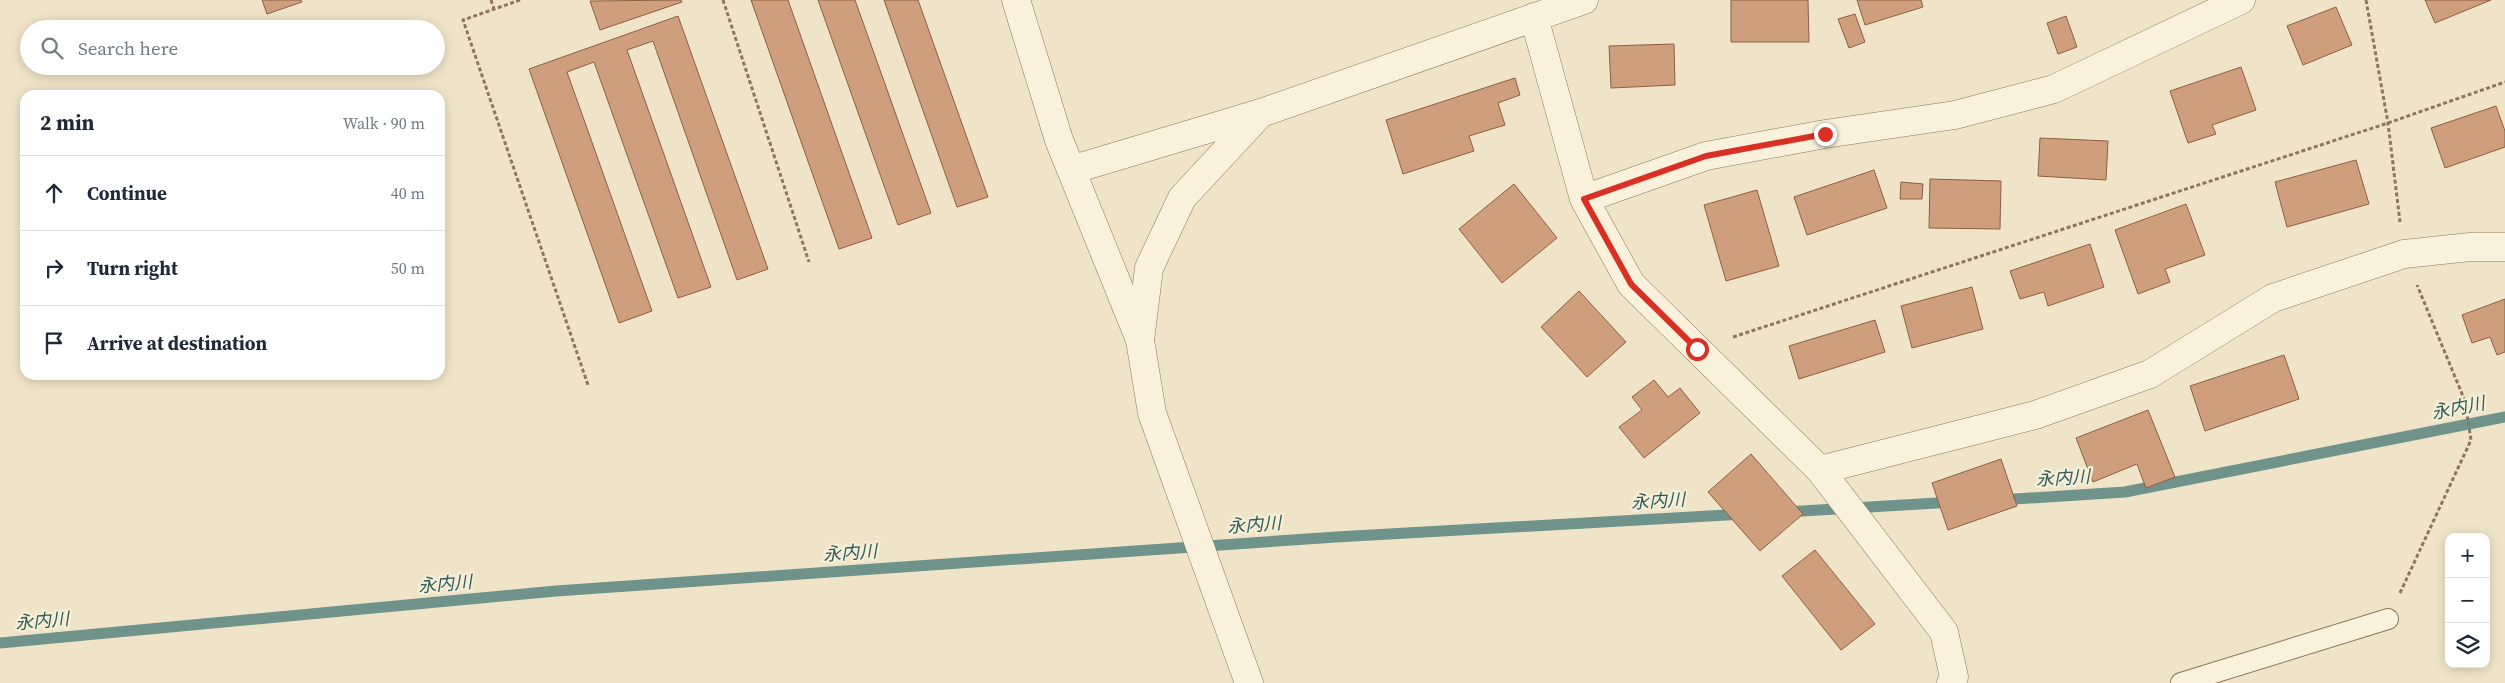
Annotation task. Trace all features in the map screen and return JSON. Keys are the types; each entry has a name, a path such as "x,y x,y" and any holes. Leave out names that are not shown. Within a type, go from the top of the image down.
{"street":[{"path":"1016,0 1059,140 1140,340 1152,412 1249,683"},
{"path":"1071,170 1261,113 1584,0"},
{"path":"1584,199 1706,156 1825,134 1955,115 2054,89 2241,0"},
{"path":"1534,17 1584,199 1631,284 1820,470 1944,632 1954,677 1951,683"},
{"path":"1140,340 1149,268 1182,198 1261,113"},
{"path":"1820,470 2035,415 2150,374 2273,298 2404,254 2470,247 2505,247"}],"lane":[{"path":"2182,683 2388,619"}],"path":[{"path":"491,0 494,9"},
{"path":"520,0 463,20 588,384"},
{"path":"723,0 809,262"},
{"path":"2366,0 2388,123 2404,254 2465,401 2471,440 2388,619"},
{"path":"1697,349 2388,123 2505,82"}],"building":[{"path":"262,0 301,0 302,2 267,14"},
{"path":"681,0 682,2 600,30 590,1"},
{"path":"751,0 788,0 872,238 839,249"},
{"path":"818,0 855,0 931,213 898,225"},
{"path":"884,0 918,0 988,197 957,207"},
{"path":"1731,0 1808,0 1809,42 1731,42"},
{"path":"1857,0 1921,0 1923,7 1865,25"},
{"path":"2425,0 2491,0 2435,23"},
{"path":"2336,7 2352,45 2303,65 2287,26"},
{"path":"1855,14 1865,42 1849,48 1838,19"},
{"path":"678,16 768,269 737,280 653,41 627,50 711,287 678,298 594,62 567,72 652,311 619,323 529,69"},
{"path":"2066,16 2077,47 2058,54 2047,23"},
{"path":"1674,44 1675,85 1611,88 1609,46"},
{"path":"2241,67 2256,110 2212,125 2216,134 2188,143 2170,91"},
{"path":"1515,78 1520,95 1498,103 1505,125 1469,136 1474,151 1403,174 1386,120"},
{"path":"2496,106 2505,131 2505,147 2445,168 2431,128"},
{"path":"2040,138 2108,141 2106,180 2038,176"},
{"path":"2356,160 2369,204 2287,227 2275,182"},
{"path":"1874,170 1887,208 1807,235 1794,197"},
{"path":"1930,179 2001,181 2000,229 1929,228"},
{"path":"1901,182 1923,184 1922,199 1900,199"},
{"path":"1514,184 1557,238 1502,283 1459,229"},
{"path":"1757,190 1779,266 1726,281 1704,205"},
{"path":"2186,204 2205,255 2165,269 2170,282 2138,294 2115,230"},
{"path":"2090,244 2104,287 2048,306 2044,292 2020,299 2010,271"},
{"path":"1972,287 1983,329 1912,348 1901,306"},
{"path":"1579,291 1626,342 1587,377 1541,327"},
{"path":"2505,299 2505,352 2497,355 2490,337 2472,343 2462,315"},
{"path":"1875,320 1885,352 1799,379 1789,346"},
{"path":"2284,355 2299,399 2205,431 2190,386"},
{"path":"1654,380 1668,397 1680,388 1700,413 1644,458 1619,427 1642,410 1632,397"},
{"path":"2148,410 2175,477 2146,488 2137,464 2093,482 2076,438"},
{"path":"1751,454 1803,514 1760,551 1708,492"},
{"path":"2001,459 2017,506 1948,530 1932,483"},
{"path":"1815,550 1875,624 1841,650 1782,576"}],"waterway":[{"name":"永内川","path":"1999,500 2125,492 2505,417"},
{"name":"永内川","path":"1785,512 1954,502"},
{"name":"永内川","path":"0,643 556,591 1336,537 1744,514"}],"route":[{"path":"1697,349 1631,284 1584,199 1706,156 1825,134"}]}
